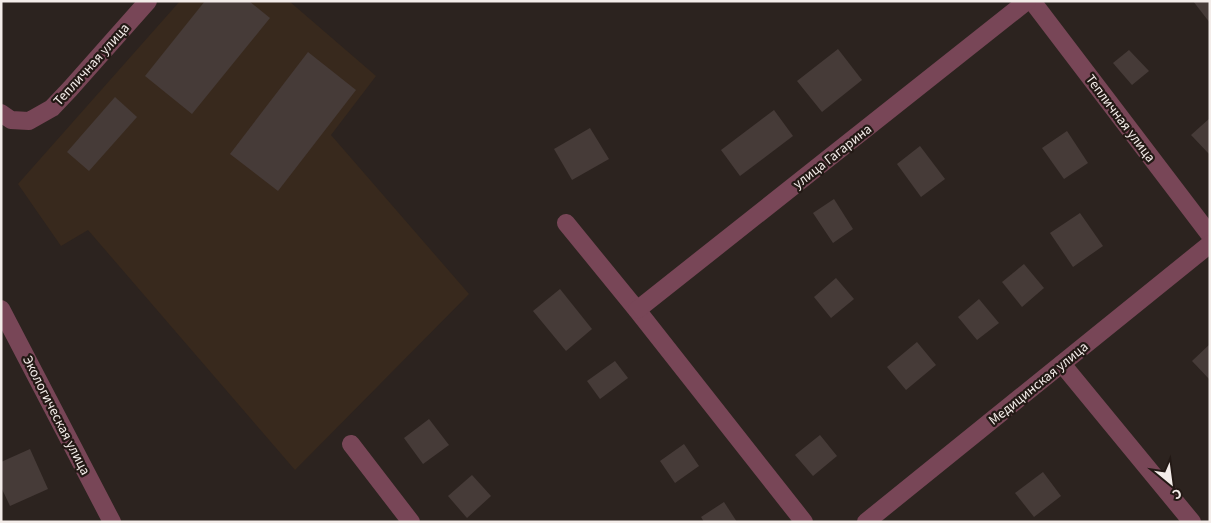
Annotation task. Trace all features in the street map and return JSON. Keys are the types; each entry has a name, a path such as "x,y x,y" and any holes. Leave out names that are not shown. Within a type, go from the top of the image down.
{"street":[{"name":"Тепличная улица","path":"1,113 11,120 29,121 52,108 148,1"},
{"name":"улица Гагарина","path":"637,310 1027,1"},
{"name":"Тепличная улица","path":"1032,1 1210,235"},
{"path":"566,223 804,522"},
{"name":"Медицинская улица","path":"866,522 1210,244"},
{"name":"Экологическая улица","path":"1,309 112,522"},
{"path":"1062,364 1192,522"},
{"path":"350,444 411,522"}],"shaded area":[{"path":"180,1 289,1 376,76 331,135 469,294 295,470 88,230 61,246 18,184"}],"building":[{"path":"205,1 249,1 270,18 192,114 145,76"},
{"path":"1193,1 1210,1 1210,23"},
{"path":"838,49 862,80 822,112 797,81"},
{"path":"1129,50 1149,71 1132,85 1113,63"},
{"path":"308,52 356,90 278,191 230,154"},
{"path":"115,97 137,117 89,171 67,152"},
{"path":"774,110 793,136 740,176 721,150"},
{"path":"1210,118 1210,155 1191,135"},
{"path":"590,128 609,159 572,180 554,149"},
{"path":"1067,131 1088,163 1064,179 1042,148"},
{"path":"920,146 945,179 921,197 897,164"},
{"path":"834,199 853,229 833,243 813,213"},
{"path":"1080,213 1103,246 1073,267 1050,233"},
{"path":"1024,264 1044,288 1022,307 1002,282"},
{"path":"836,278 854,299 831,318 814,297"},
{"path":"560,289 592,329 566,351 533,311"},
{"path":"979,299 999,323 977,340 958,317"},
{"path":"917,342 936,365 906,390 887,367"},
{"path":"1210,344 1210,380 1192,361"},
{"path":"615,361 628,378 600,399 587,381"},
{"path":"429,419 449,445 423,464 404,438"},
{"path":"820,435 837,456 813,476 795,455"},
{"path":"684,444 699,466 675,483 660,461"},
{"path":"30,449 48,489 10,506 1,487 1,462"},
{"path":"1043,472 1061,496 1034,517 1015,493"},
{"path":"472,475 491,496 467,518 448,496"},
{"path":"724,502 737,522 704,522 701,517"}]}
